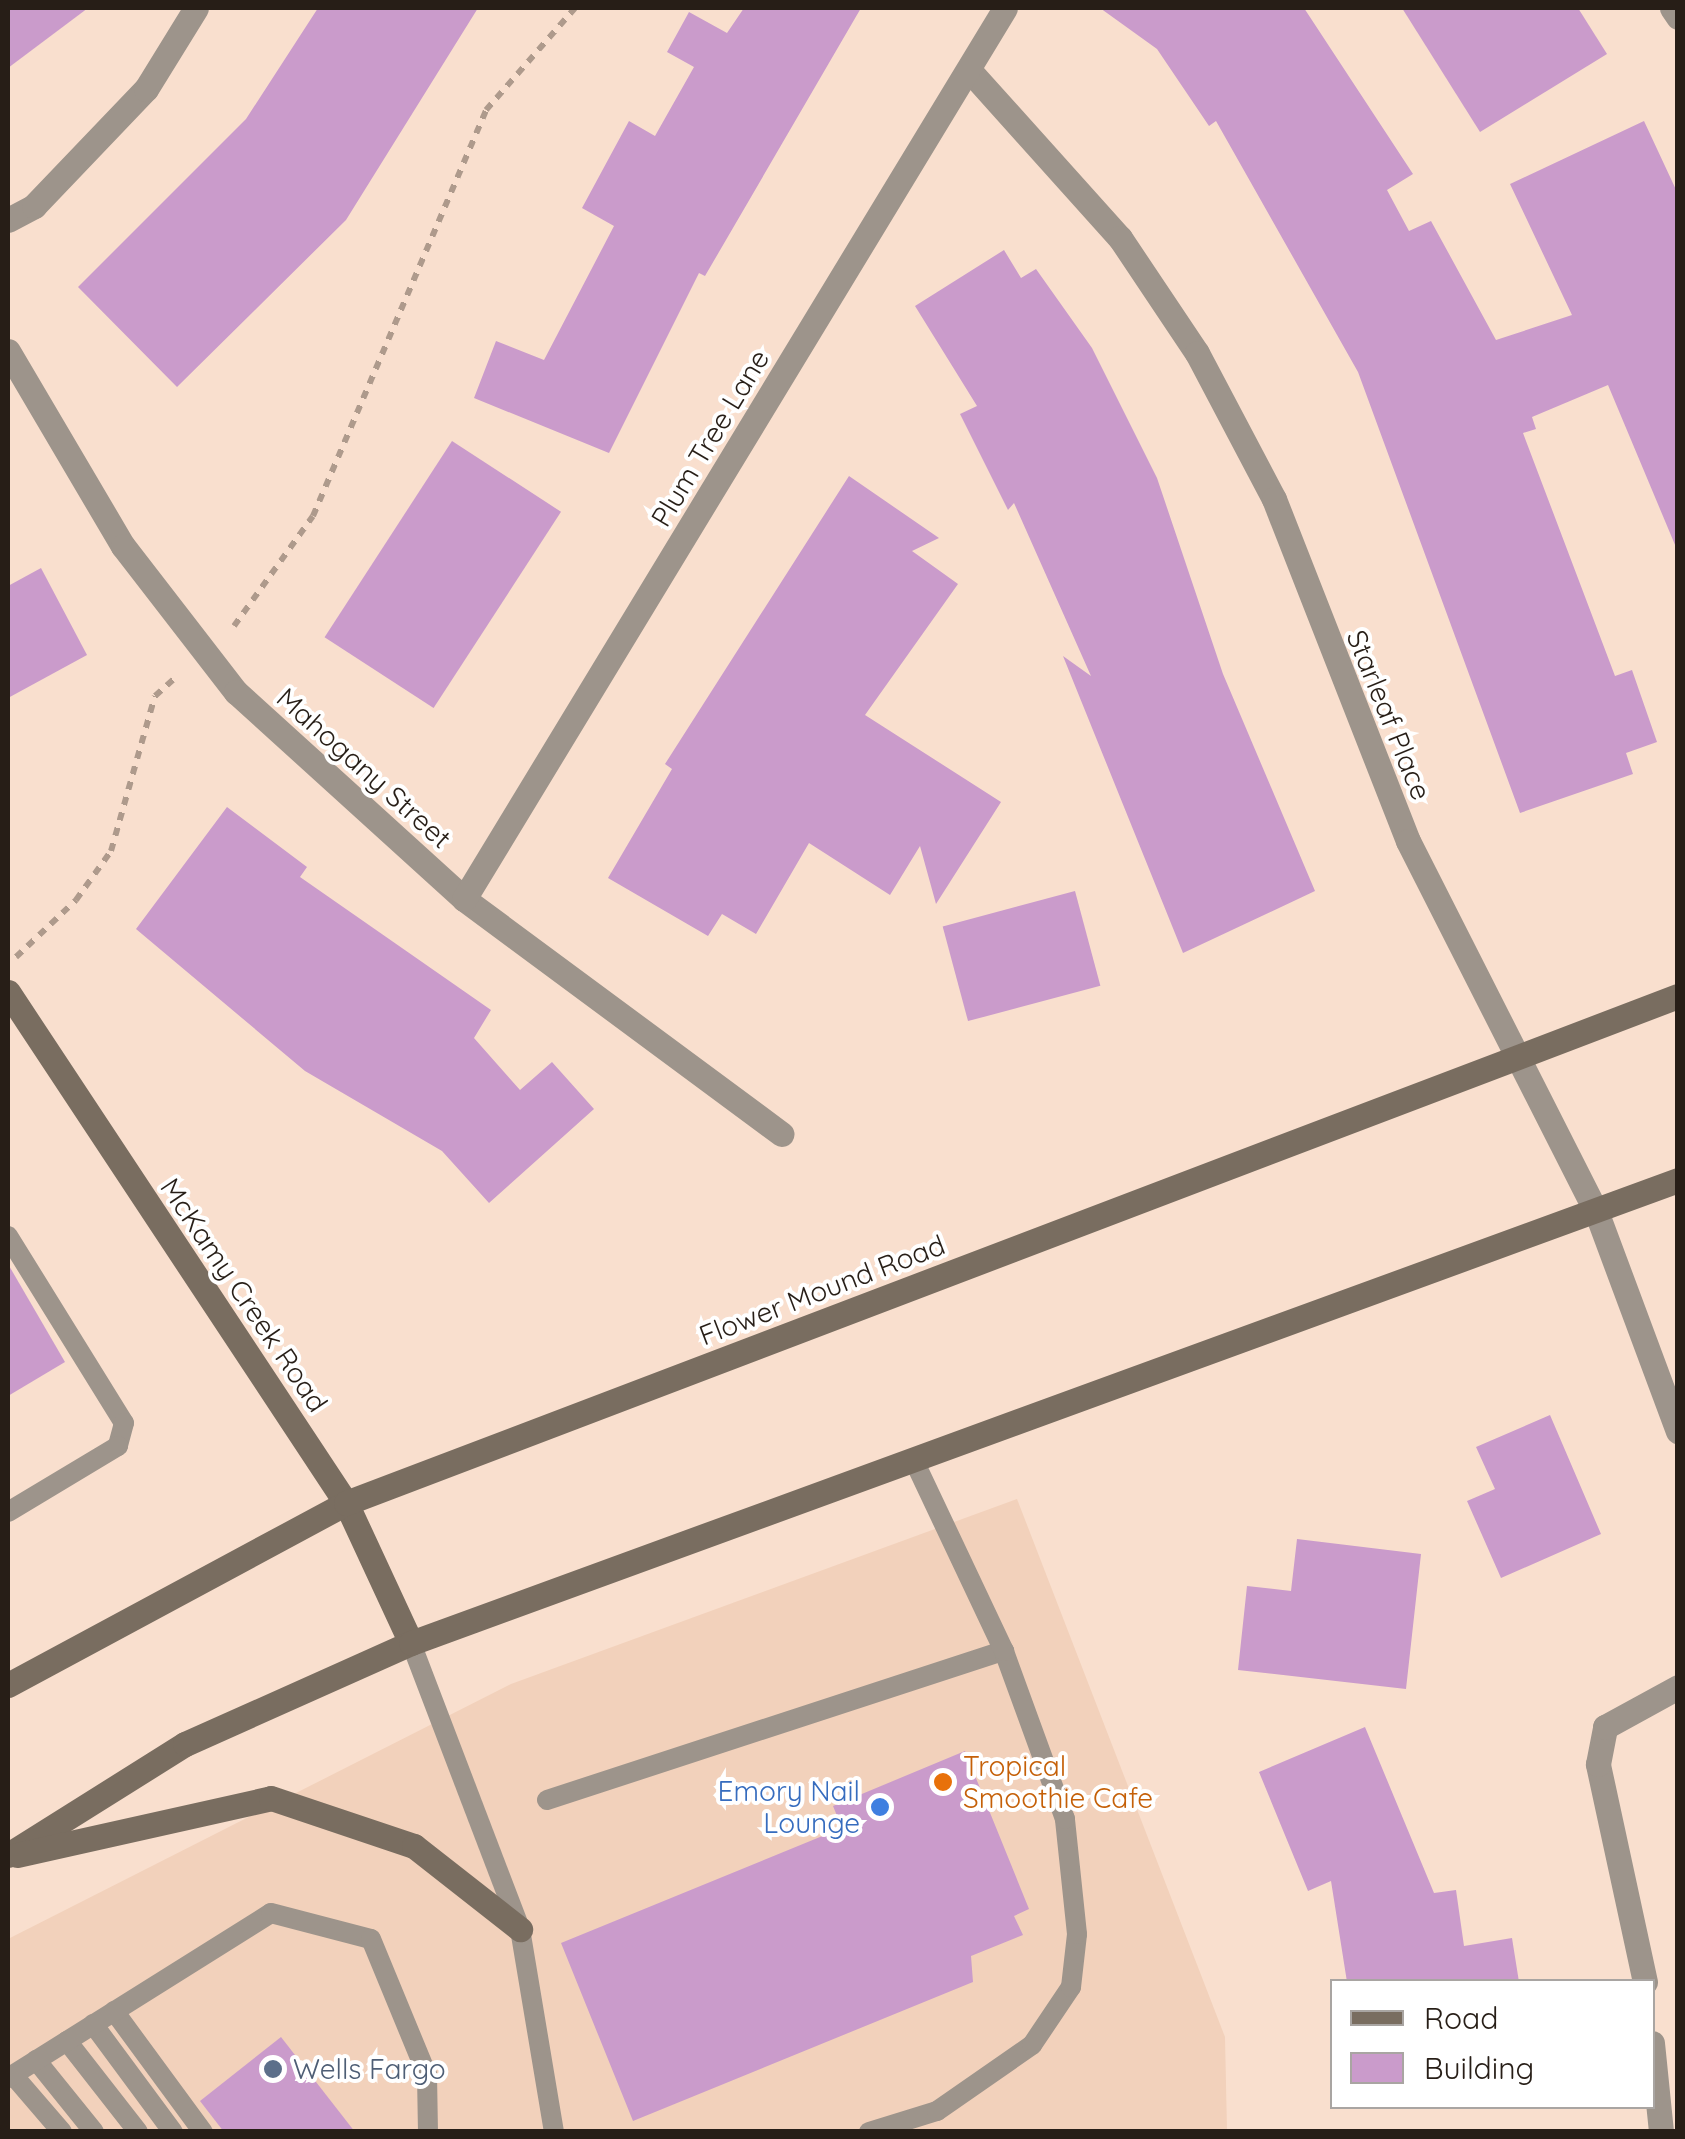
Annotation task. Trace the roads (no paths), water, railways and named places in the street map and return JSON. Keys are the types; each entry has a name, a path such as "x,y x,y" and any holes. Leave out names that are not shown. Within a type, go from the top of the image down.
{"main road":[{"name":"McKamy Creek Road","path":"8,992 346,1503 411,1644"},
{"name":"Flower Mound Road","path":"8,1684 346,1503 1678,996"},
{"path":"8,1856 185,1744 411,1644 915,1463 1678,1180"},
{"path":"8,1856 270,1798 414,1846 520,1929"}],"street":[{"path":"8,220 34,206 146,89 196,8"},
{"name":"Plum Tree Lane","path":"464,899 1006,8"},
{"path":"1672,8 1678,17"},
{"name":"Starleaf Place","path":"969,70 1120,238 1197,353 1274,499 1408,841 1524,1054 1596,1212 1678,1430"},
{"name":"Mahogany Street","path":"8,351 124,546 236,692 464,899 782,1134"},
{"path":"1644,1979 1598,1764 1605,1727 1678,1687"},
{"path":"1655,2064 1662,2132"}],"lane":[{"path":"8,1236 124,1423 118,1446 8,1512"},
{"path":"869,2132 936,2111 995,2078 1071,1988 1078,1887 1064,1819 1004,1651 915,1463"},
{"path":"411,1644 520,1929 554,2132"},
{"path":"546,1800 1004,1651"},
{"path":"62,2132 10,2076 270,1912 371,1939 427,2075 428,2132"},
{"path":"114,2011 203,2132"},
{"path":"93,2024 174,2132"},
{"path":"67,2041 138,2132"},
{"path":"36,2060 94,2132"}],"place":[{"name":"Tropical Smoothie Cafe","path":"943,1782"},
{"name":"Emory Nail Lounge","path":"880,1807"},
{"name":"Wells Fargo","path":"273,2069"}]}
